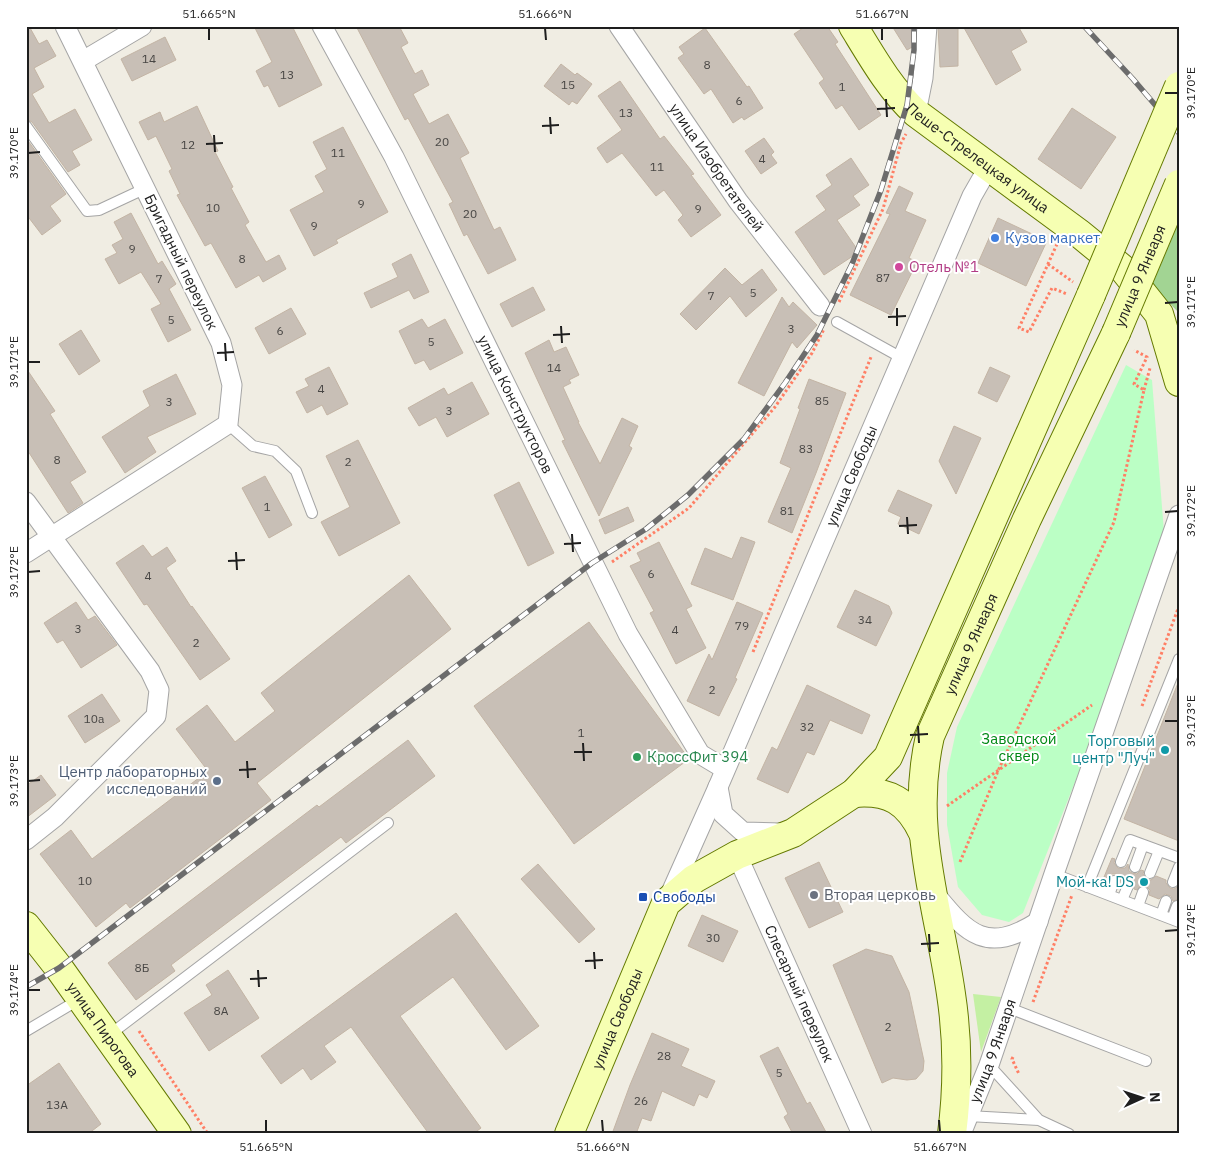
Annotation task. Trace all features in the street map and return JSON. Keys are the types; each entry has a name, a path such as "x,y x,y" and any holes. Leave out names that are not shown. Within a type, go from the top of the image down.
{"main road":[{"name":"Пеше-Стрелецкая улица","path":"853,26 874,61 916,114 1080,234 1124,270 1159,314 1179,382"},
{"name":"улица 9 Января","path":"888,757 1080,295 1179,86"},
{"name":"улица 9 Января","path":"960,1125 956,1043 951,994 926,862 923,833 922,792 925,758 930,736 1027,518 1121,339 1179,184"},
{"name":"улица Свободы","path":"569,1134 666,903 694,879 737,855 793,833 854,793 888,757"},
{"path":"854,793 878,794 896,799 911,813 923,833"},
{"name":"улица Пирогова","path":"26,926 59,968 177,1134"}],"street":[{"name":"Бригадный переулок","path":"65,26 221,343 232,385 228,424"},
{"path":"83,61 142,26"},
{"name":"улица Конструкторов","path":"322,26 394,157 628,634 700,754 725,769"},
{"name":"улица Изобретателей","path":"619,26 738,201 828,307"},
{"path":"916,114 923,78 927,26"},
{"name":"улица Свободы","path":"666,903 718,787 972,196 988,168"},
{"path":"26,553 228,424"},
{"path":"26,502 150,671 158,690 156,716 55,817 26,840"},
{"name":"улица 9 Января","path":"961,1134 960,1125 989,1065 1179,514"},
{"path":"718,787 723,814 743,832 793,833"},
{"name":"Слесарный переулок","path":"737,855 862,1134"},
{"path":"932,891 955,919 966,929 978,935 990,938 1007,936 1025,930 1038,922"}],"lane":[{"path":"26,126 87,211 99,210 144,189"},
{"path":"832,323 902,358"},
{"path":"228,424 253,446 275,451 296,471 312,513"},
{"path":"1087,887 1179,659"},
{"path":"107,1036 388,823"},
{"path":"1122,862 1130,840 1179,858"},
{"path":"1135,867 1144,845"},
{"path":"1150,873 1159,851"},
{"path":"1173,882 1179,867"},
{"path":"1054,874 1175,920 1177,906"},
{"path":"1109,895 1114,881"},
{"path":"1122,900 1128,886"},
{"path":"1138,906 1143,892"},
{"path":"1161,915 1166,902"},
{"path":"26,1031 80,998"},
{"path":"1009,1008 1146,1061"},
{"path":"989,1065 1039,1120 1069,1134"},
{"path":"960,1125 1039,1120"}],"path":[{"path":"828,307 852,276 883,209 901,143 916,114"},
{"path":"1059,240 1019,328 1029,332 1052,288 1080,295"},
{"path":"597,572 689,508 775,407 832,323"},
{"path":"960,862 998,771 1114,522 1144,390 1134,384 1147,356 1121,339"},
{"path":"946,806 1094,703"},
{"path":"131,1019 208,1134"}],"green space":[{"path":"1179,221 1179,313 1152,285"},
{"name":"Заводской сквер","path":"1126,365 1152,380 1164,532 1147,601 1023,913 1009,922 982,915 958,887 947,825 947,773 957,727"},
{"path":"973,994 1001,997 981,1052"}],"building":[{"path":"26,26 29,26 39,44 47,40 56,56 34,68 44,87 32,94 49,123 75,109 92,140 72,151 80,165 68,172 32,122 26,119"},
{"path":"254,26 292,26 322,85 279,107 268,85 264,87 256,71 272,62"},
{"path":"356,26 399,26 408,43 401,47 415,74 422,70 429,85 413,94 429,124 448,114 469,153 460,158 494,230 500,227 516,260 488,274 467,234 464,236 449,204 453,202 408,118 405,120"},
{"path":"806,26 827,26 838,42 835,44 881,115 859,130 842,105 836,109 819,83 824,79 794,34"},
{"path":"892,26 916,26 914,46 907,50"},
{"path":"938,26 958,26 958,66 940,67"},
{"path":"963,26 1018,26 1027,42 1011,51 1021,70 996,85"},
{"path":"705,28 747,87 749,86 763,108 744,120 742,117 733,123 711,89 704,94 678,58 684,54 679,47"},
{"path":"165,37 176,60 132,81 121,59"},
{"path":"561,64 575,75 577,73 592,84 577,104 572,101 569,105 544,86"},
{"path":"620,81 660,139 664,136 694,174 691,175 721,215 691,237 678,220 683,215 664,190 656,196 622,153 607,163 597,148 622,130 598,96"},
{"path":"197,106 218,151 215,152 233,187 231,188 249,222 245,225 266,262 279,255 286,269 263,282 259,275 236,288 211,243 205,246 177,195 180,194 169,171 172,169 156,136 148,140 139,122 160,112 164,122"},
{"path":"1072,108 1116,137 1081,189 1038,159"},
{"path":"343,127 388,212 336,240 338,243 314,256 290,210 324,192 315,176 327,169 313,142"},
{"path":"26,138 66,194 50,206 61,221 42,235 26,214"},
{"path":"764,138 774,152 771,155 777,163 761,174 745,151"},
{"path":"851,158 869,185 853,196 860,205 837,220 859,252 824,275 795,232 826,210 816,196 832,185 826,175"},
{"path":"899,186 913,193 905,211 926,220 909,258 917,262 891,315 850,295 890,214 886,213"},
{"path":"131,213 158,264 162,261 176,284 169,289 191,330 168,342 151,309 161,304 141,272 119,284 105,259 117,253 112,245 123,239 114,222"},
{"path":"998,218 1047,241 1026,286 978,263"},
{"path":"411,254 429,292 414,299 409,290 371,308 364,293 398,277 392,264"},
{"path":"725,268 742,285 762,269 777,290 746,317 730,296 696,330 680,314"},
{"path":"533,287 545,310 512,327 500,304"},
{"path":"782,297 789,307 793,302 817,325 797,348 792,342 764,396 738,383"},
{"path":"291,308 306,334 269,354 255,328"},
{"path":"422,319 428,328 445,319 463,353 430,370 424,360 415,364 399,331"},
{"path":"81,330 100,361 79,375 59,344"},
{"path":"549,340 554,352 566,347 579,375 569,380 571,383 563,387 578,422 600,464 622,418 638,426 629,446 632,448 599,516 562,441 565,440 525,353"},
{"path":"329,367 348,404 327,415 322,405 307,413 296,392 309,386 305,379"},
{"path":"990,367 1010,376 997,402 978,393"},
{"path":"26,368 55,411 50,414 86,472 70,482 83,503 68,513 26,448"},
{"path":"176,374 196,414 147,437 156,452 125,473 102,437 150,406 143,391"},
{"path":"809,379 846,393 792,533 768,522 791,468 780,463"},
{"path":"472,382 489,414 447,437 436,417 419,426 408,408 444,388 448,395"},
{"path":"954,426 981,438 956,494 939,461"},
{"path":"358,440 400,523 339,556 321,522 350,507 326,456"},
{"path":"265,476 292,525 269,538 242,488"},
{"path":"519,482 554,553 528,566 494,495"},
{"path":"898,490 932,505 919,534 898,524 901,517 888,511"},
{"path":"628,507 634,521 605,534 599,520"},
{"path":"741,537 755,542 733,600 691,584 705,548 732,559"},
{"path":"659,542 692,606 686,609 706,648 676,664 650,613 654,611 630,566 641,561 637,553"},
{"path":"143,545 152,557 167,547 176,561 166,568 191,607 230,659 200,680 147,604 144,605 116,563"},
{"path":"409,575 451,629 257,783 271,800 130,908 126,903 96,927 40,854 71,830 92,859 208,771 176,729 207,705 235,742 275,711 261,693"},
{"path":"855,590 889,606 892,613 876,646 837,627"},
{"path":"76,602 88,620 95,616 117,645 81,668 63,640 57,643 44,623"},
{"path":"737,602 763,613 735,678 737,679 719,716 687,701 709,654 712,660"},
{"path":"589,622 689,759 574,844 474,706"},
{"name":"Торговый центр \"Луч\"","path":"1179,683 1179,841 1124,819"},
{"path":"807,685 870,715 862,734 830,720 814,755 807,752 788,793 757,779 772,747 777,750"},
{"path":"102,694 120,721 85,743 68,716"},
{"path":"408,740 435,776 346,843 341,837 171,965 175,971 136,1000 108,963 317,805 319,807"},
{"path":"41,775 56,795 26,818 26,786"},
{"name":"Мой-ка! DS","path":"1112,858 1115,859 1114,863 1118,868 1125,868 1128,864 1129,871 1132,873 1137,874 1141,870 1144,871 1143,874 1147,879 1151,880 1156,876 1166,880 1170,888 1174,889 1179,886 1179,899 1173,901 1171,896 1165,894 1159,899 1149,895 1150,890 1146,886 1141,885 1137,890 1134,889 1134,882 1130,880 1127,879 1121,883 1120,877 1116,874 1112,874 1108,878 1104,877"},
{"name":"Вторая церковь","path":"819,862 843,912 809,928 785,878"},
{"path":"538,864 595,929 579,943 521,879"},
{"path":"456,913 539,1026 506,1050 453,977 400,1016 481,1128 473,1134 429,1134 351,1027 324,1046 336,1062 311,1080 303,1068 281,1084 261,1056"},
{"path":"702,915 738,931 723,962 688,946"},
{"path":"866,949 892,956 909,992 924,1061 923,1071 916,1079 893,1078 882,1083 833,965"},
{"path":"228,970 259,1018 209,1051 184,1013 212,995 206,985"},
{"path":"652,1033 689,1049 681,1066 715,1081 707,1098 699,1094 694,1106 662,1091 651,1121 642,1118 636,1134 612,1134 630,1085"},
{"path":"778,1047 807,1104 810,1102 827,1134 793,1134 784,1117 788,1114 760,1056"},
{"path":"59,1063 101,1124 88,1134 26,1134 26,1086"}],"railway":[{"path":"26,987 59,968 592,563 646,529 688,495 744,439 817,335 852,264 881,190 907,105 914,50 914,26"},
{"path":"1084,26 1179,133"}],"place":[{"name":"Кузов маркет","path":"995,238"},
{"name":"Отель №1","path":"899,267"},
{"name":"Торговый центр \"Луч\"","path":"1165,750"},
{"name":"КроссФит 394","path":"637,757"},
{"name":"Центр лабораторных исследований","path":"217,781"},
{"name":"Мой-ка! DS","path":"1144,882"},
{"name":"Вторая церковь","path":"814,895"},
{"name":"Свободы","path":"643,897"}]}
